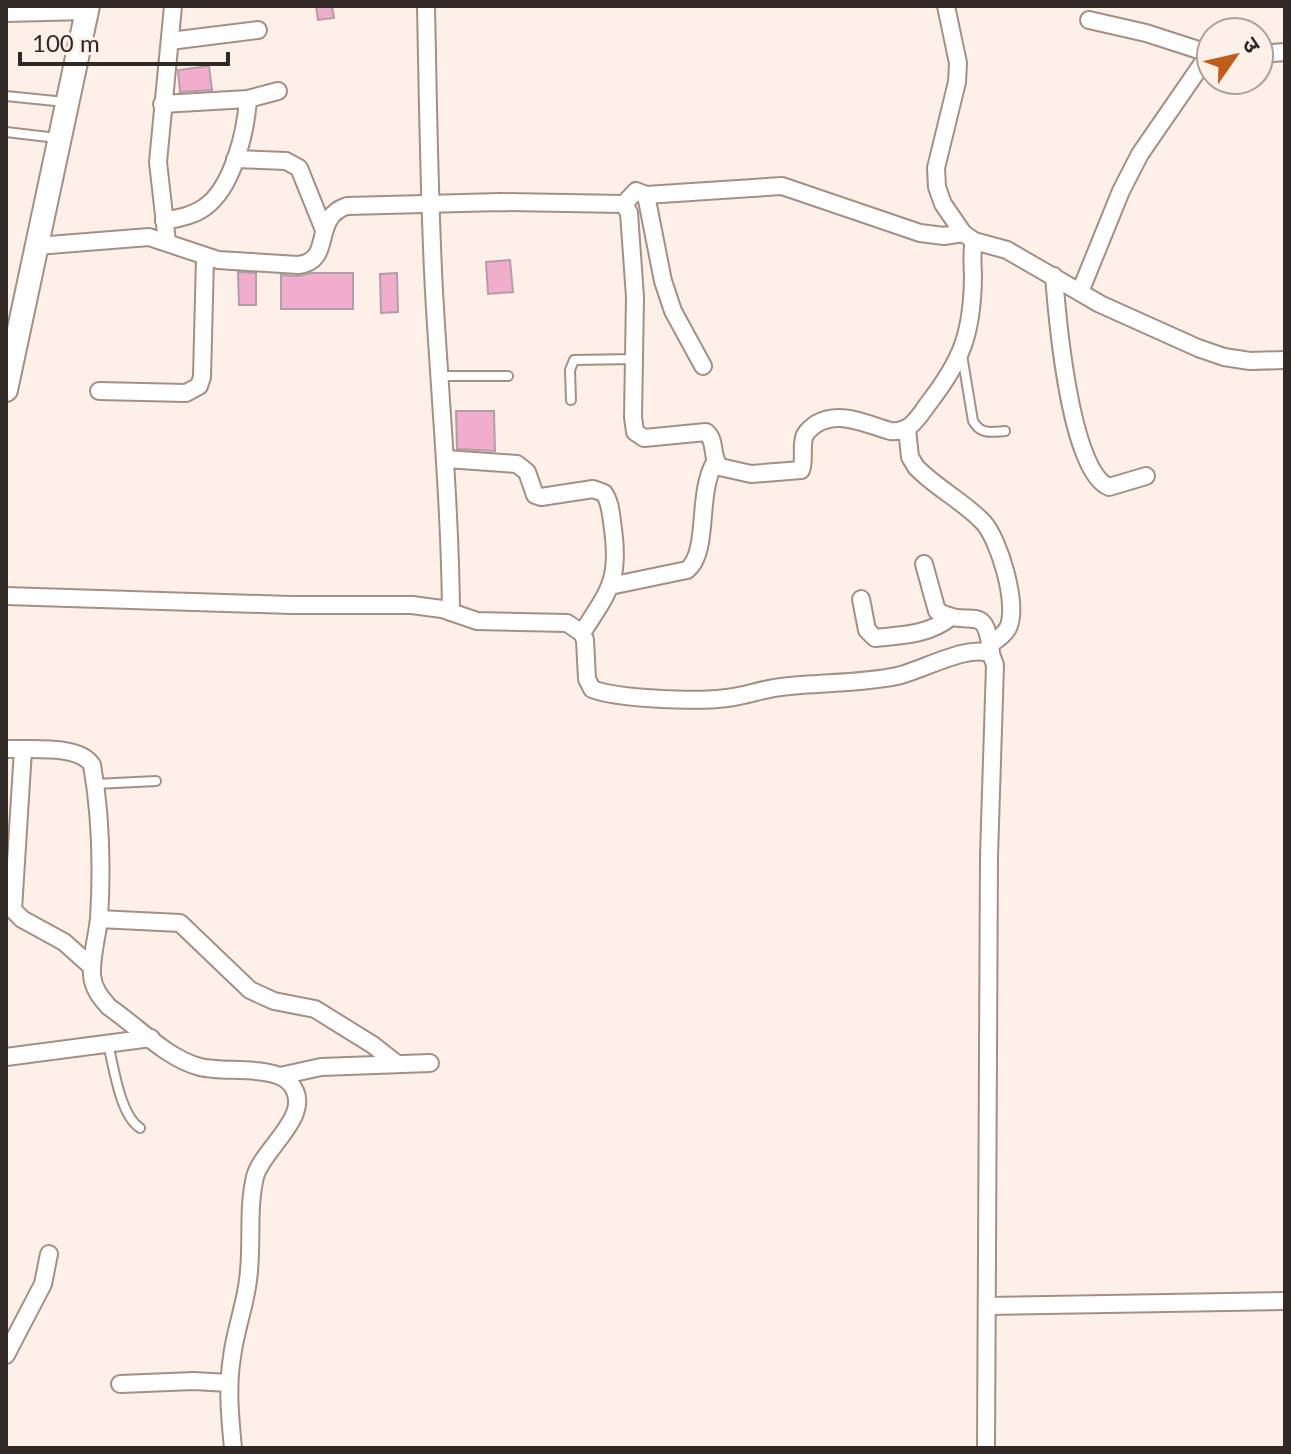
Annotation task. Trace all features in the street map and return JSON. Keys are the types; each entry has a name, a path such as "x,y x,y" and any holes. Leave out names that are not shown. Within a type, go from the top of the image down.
{"street":[{"path":"167,242 158,162 173,6"},
{"path":"426,6 430,204 446,459 451,612"},
{"path":"6,596 290,605 412,605 451,612 477,621 567,623 582,633 585,640 587,679 592,689 663,699 725,699 781,687 898,676 964,654 991,649 1007,630 1011,616 1008,583 994,538 981,520 916,467 908,450 907,429 951,376 962,354 968,336 971,305 968,237 943,204 937,187 936,168 957,73 955,44 946,6"},
{"path":"6,13 88,8 37,246 14,317 6,390"},
{"path":"1089,20 1146,33 1195,49"},
{"path":"170,41 258,30"},
{"path":"1080,292 1121,191 1140,154 1195,75"},
{"path":"162,104 248,99 278,91"},
{"path":"164,221 188,216 207,206 220,190 245,129 248,99"},
{"path":"235,159 286,161 299,168 324,230"},
{"path":"37,246 136,237 167,242 205,257 231,262 308,264 317,257 324,230 333,213 347,206 501,202 624,204 636,191 646,195 782,186 920,233 968,237 1007,250 1100,304 1224,357 1250,361 1285,360"},
{"path":"646,195 663,281 673,311 703,366"},
{"path":"610,586 687,570 694,564 700,550 704,492 715,462 712,439 706,432 644,438 635,432 635,297 629,213 624,204"},
{"path":"99,391 186,393 199,386 202,377 205,257"},
{"path":"1054,276 1058,333 1069,399 1096,476 1109,487 1146,476"},
{"path":"715,462 720,467 740,473 796,472 801,470 804,460 803,440 806,433 821,421 836,416 890,431 907,429"},
{"path":"446,459 517,464 527,472 535,495 541,497 593,489 604,493 609,503 616,570 582,633"},
{"path":"924,564 937,611 951,617 983,622 989,633 995,665 989,856 986,1448"},
{"path":"861,599 867,630 875,638 930,631 951,617"},
{"path":"92,967 64,942 22,919 13,910 15,749 81,754 92,765 99,839 99,919 92,977 101,998 169,1052 199,1067 280,1076 321,1067 430,1063"},
{"path":"99,919 180,923 250,990 274,1001 315,1009 396,1063"},
{"path":"6,1057 151,1038"},
{"path":"233,1448 229,1383 248,1281 251,1194 258,1166 294,1117 296,1102 294,1090 280,1076"},
{"path":"6,1355 43,1284 49,1254"},
{"path":"987,1306 1285,1301"},
{"path":"120,1384 229,1383"}],"lane":[{"path":"6,96 68,102"},
{"path":"6,132 60,138"},
{"path":"962,354 973,421 982,431 1005,431"},
{"path":"571,400 570,370 574,360 635,359"},
{"path":"440,376 508,376"},
{"path":"95,784 156,781"},
{"path":"108,1044 126,1112 140,1128"}],"building":[{"path":"316,6 332,6 334,18 318,20"},
{"path":"209,66 212,90 180,92 178,70"},
{"path":"510,260 513,292 488,294 486,262"},
{"path":"238,272 256,273 256,305 239,305"},
{"path":"353,273 353,309 281,309 281,275"},
{"path":"397,273 398,312 381,313 380,274"},
{"path":"456,411 494,411 495,451 457,449"}]}
